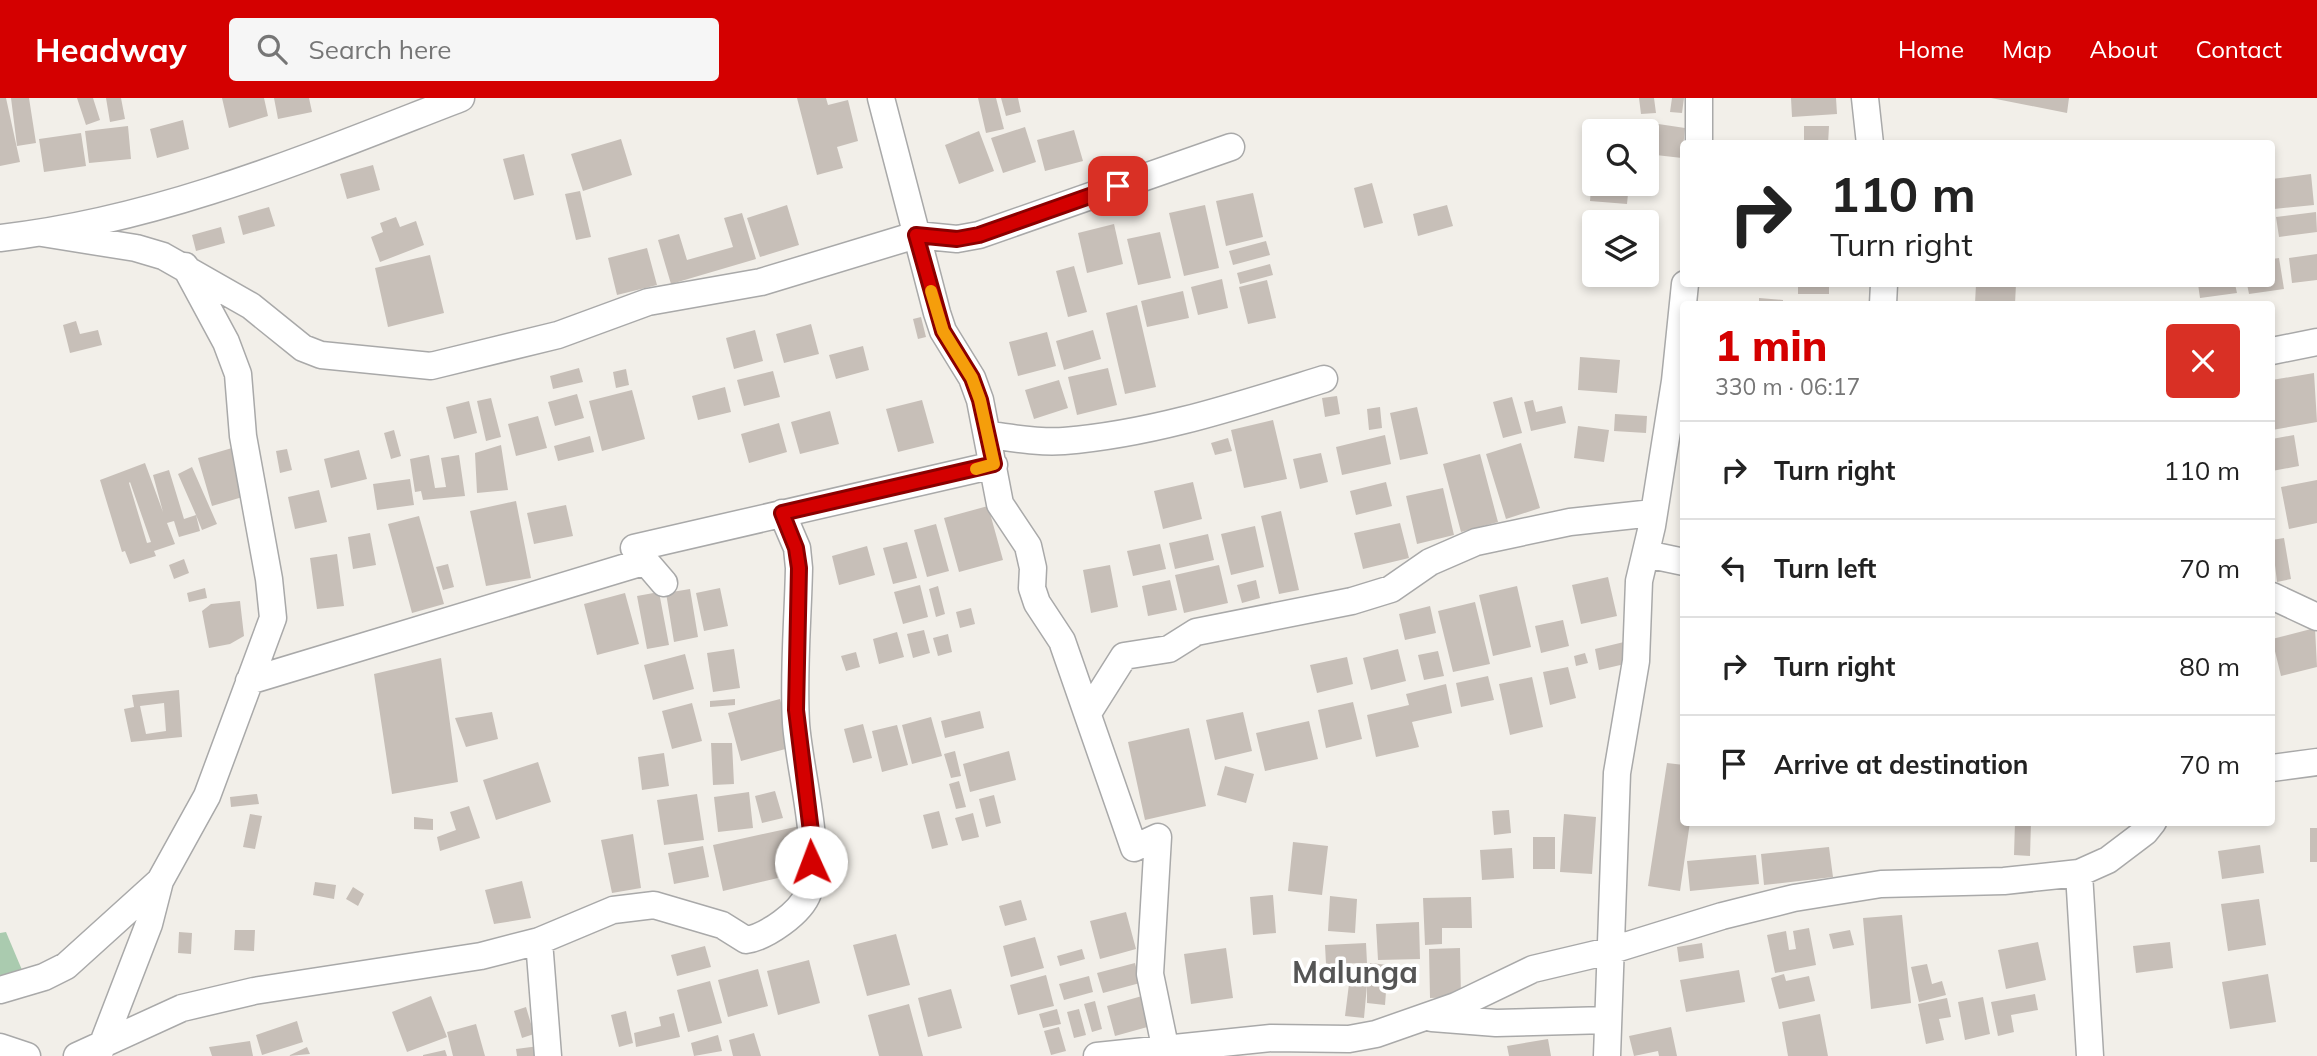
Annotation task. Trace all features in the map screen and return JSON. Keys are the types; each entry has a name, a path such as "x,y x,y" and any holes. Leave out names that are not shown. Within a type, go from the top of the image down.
{"street":[{"path":"0,238 42,233 137,212 299,162 461,98"},
{"path":"881,98 943,331 972,378 989,435 1000,504 1026,541 1032,556 1031,584 1037,603 1062,641 1134,848 1158,837 1150,974 1165,1052"},
{"path":"1699,98 1699,140"},
{"path":"1865,98 1870,140"},
{"path":"42,233 136,247 185,266 251,306 303,348 342,359 430,366 558,334 648,302 761,282 916,235 957,239 979,235 1231,147"},
{"path":"100,1051 149,924 160,881 207,796 272,618 269,579 243,436 238,374 226,342 185,266"},
{"path":"2275,350 2317,342"},
{"path":"1607,1056 1617,773 1636,661 1639,581 1653,513 1674,439 1680,354"},
{"path":"989,435 1063,441 1093,437 1193,419 1324,379"},
{"path":"664,583 643,562 634,548 994,464"},
{"path":"77,1056 100,1051 182,1008 254,991 481,956 539,941 613,910 654,905 722,925 741,939 752,939 773,929 799,906 808,893 813,848 795,693 799,568 796,548 782,513"},
{"path":"1088,713 1124,656 1169,649 1196,632 1352,601 1391,589 1430,562 1476,542 1570,522 1653,513"},
{"path":"1646,554 1680,561"},
{"path":"249,681 643,562"},
{"path":"2275,597 2317,617"},
{"path":"2275,768 2317,762"},
{"path":"1097,1056 1165,1052 1271,1038 1349,1039 1376,1034 1456,1006 1534,969 1609,951 1722,916 1844,890 1935,881 2004,881 2079,873 2108,860 2150,826"},
{"path":"2079,873 2090,1056"},
{"path":"0,990 44,977 66,966 160,881"},
{"path":"539,941 548,1056"},
{"path":"1423,1017 1496,1023 1608,1020"},
{"path":"0,1047 27,1056"}],"green space":[{"path":"6,932 30,989 0,1001 0,933"}],"building":[{"path":"0,98 6,98 20,162 0,166"},
{"path":"11,98 29,98 36,143 17,146"},
{"path":"77,98 93,98 100,120 86,125"},
{"path":"106,98 121,98 125,119 110,122"},
{"path":"222,98 264,98 268,116 229,128"},
{"path":"274,98 309,98 312,112 278,119"},
{"path":"797,98 826,98 828,105 848,100 858,141 837,147 843,168 817,175"},
{"path":"978,98 996,98 1004,129 986,133"},
{"path":"1001,98 1018,98 1021,112 1006,116"},
{"path":"1639,98 1654,98 1656,113 1641,114"},
{"path":"1672,98 1684,98 1682,113 1670,112"},
{"path":"1791,98 1836,98 1837,114 1792,117"},
{"path":"1991,98 2069,98 2067,113"},
{"path":"183,120 189,149 157,158 150,129"},
{"path":"1659,124 1685,128 1684,140 1680,140 1680,158 1659,155"},
{"path":"128,126 131,159 89,163 85,131"},
{"path":"1804,126 1829,126 1828,140 1804,140"},
{"path":"1025,127 1036,162 1003,173 991,138"},
{"path":"1074,130 1083,161 1045,171 1037,140"},
{"path":"979,131 994,171 959,184 945,145"},
{"path":"81,133 86,166 44,172 39,139"},
{"path":"621,139 632,175 583,191 571,154"},
{"path":"524,154 534,195 514,200 503,159"},
{"path":"373,165 380,190 347,199 340,174"},
{"path":"2311,174 2314,205 2275,209 2275,179"},
{"path":"1372,183 1383,223 1364,228 1354,188"},
{"path":"580,191 591,237 576,240 565,194"},
{"path":"1253,193 1263,237 1226,246 1216,201"},
{"path":"1590,196 1628,196 1627,204 1590,201"},
{"path":"787,205 799,245 760,257 747,218"},
{"path":"1205,205 1219,268 1184,276 1169,213"},
{"path":"1447,205 1453,226 1418,236 1413,214"},
{"path":"269,207 275,226 243,235 238,216"},
{"path":"2316,212 2317,232 2279,237 2276,217"},
{"path":"742,213 756,259 671,284 658,240 679,234 687,260 733,247 724,218"},
{"path":"396,217 400,227 416,221 424,245 380,262 371,237 383,232 380,223"},
{"path":"1114,224 1123,264 1087,273 1078,233"},
{"path":"221,227 225,243 196,251 192,235"},
{"path":"1160,232 1171,278 1138,285 1127,239"},
{"path":"1266,241 1270,255 1233,265 1229,251"},
{"path":"647,248 657,285 617,295 608,258"},
{"path":"2317,254 2317,280 2292,283 2289,258"},
{"path":"430,255 444,313 388,327 375,268"},
{"path":"2279,258 2284,289 2249,294 2248,287 2275,287 2275,259"},
{"path":"1270,264 1273,275 1240,284 1237,273"},
{"path":"1074,266 1087,312 1068,317 1056,271"},
{"path":"1222,279 1228,308 1198,315 1191,287"},
{"path":"1267,280 1276,318 1248,324 1239,287"},
{"path":"1798,287 1829,287 1829,294 1798,294"},
{"path":"1976,287 2016,287 2015,301 1975,301"},
{"path":"2198,287 2236,287 2237,293 2200,298"},
{"path":"1183,291 1189,318 1147,327 1141,301"},
{"path":"1759,298 1783,300 1783,301 1759,301"},
{"path":"1137,305 1156,387 1125,394 1106,313"},
{"path":"921,317 926,337 918,339 913,319"},
{"path":"76,321 80,334 98,330 102,345 70,353 63,325"},
{"path":"811,324 819,354 784,363 776,334"},
{"path":"755,330 763,361 734,369 726,338"},
{"path":"1093,330 1101,359 1064,370 1056,341"},
{"path":"1047,332 1056,366 1018,376 1009,342"},
{"path":"863,346 869,370 836,379 829,355"},
{"path":"1580,357 1620,360 1617,393 1578,390"},
{"path":"579,368 583,382 553,389 550,376"},
{"path":"1108,368 1117,405 1077,415 1068,377"},
{"path":"626,369 629,385 616,388 613,372"},
{"path":"773,371 780,397 744,406 737,380"},
{"path":"2314,373 2317,422 2275,429 2275,380"},
{"path":"1059,380 1068,408 1034,419 1025,390"},
{"path":"725,387 731,412 698,420 692,396"},
{"path":"632,390 645,439 602,451 589,401"},
{"path":"577,394 584,418 555,426 548,402"},
{"path":"1337,396 1340,414 1325,417 1322,398"},
{"path":"1512,397 1522,433 1503,438 1493,402"},
{"path":"491,398 501,437 486,441 477,401"},
{"path":"922,400 934,443 898,452 886,409"},
{"path":"1533,400 1536,412 1562,406 1566,423 1531,431 1524,402"},
{"path":"469,401 477,433 454,439 446,407"},
{"path":"1380,407 1382,428 1369,430 1367,409"},
{"path":"1417,407 1428,454 1400,460 1390,413"},
{"path":"830,411 839,444 800,454 791,422"},
{"path":"1615,414 1647,416 1646,433 1614,431"},
{"path":"538,416 547,448 516,456 508,424"},
{"path":"1273,420 1287,479 1244,488 1231,430"},
{"path":"779,423 787,452 749,463 741,434"},
{"path":"1578,426 1609,430 1604,462 1574,458"},
{"path":"394,430 401,456 391,459 384,433"},
{"path":"1385,435 1391,464 1342,475 1336,447"},
{"path":"2294,435 2299,466 2275,470 2275,438"},
{"path":"590,436 594,452 558,461 554,446"},
{"path":"1228,438 1232,451 1215,455 1211,443"},
{"path":"1521,443 1540,508 1506,519 1486,454"},
{"path":"501,445 508,490 477,493 475,453"},
{"path":"232,448 246,496 212,506 198,458"},
{"path":"287,449 292,470 280,473 276,451"},
{"path":"359,450 367,479 331,488 324,459"},
{"path":"1321,453 1328,482 1300,489 1293,459"},
{"path":"1480,454 1498,522 1461,532 1443,464"},
{"path":"429,455 435,488 446,487 441,458 459,455 465,496 423,500 421,491 415,492 410,459"},
{"path":"145,463 163,512 153,475 169,470 184,519 196,515 200,531 179,537 174,521 167,523 175,544 154,551 156,556 130,564 125,551 122,552 100,480","holes":["130,482 151,542 147,543"]},
{"path":"192,467 217,524 202,530 178,474"},
{"path":"410,479 414,505 377,510 373,484"},
{"path":"2317,480 2317,523 2289,529 2281,487"},
{"path":"1193,482 1202,519 1163,529 1154,491"},
{"path":"1386,482 1392,506 1356,515 1350,491"},
{"path":"1443,488 1454,535 1417,544 1406,496"},
{"path":"319,490 327,522 295,529 288,497"},
{"path":"516,501 531,578 486,586 470,511"},
{"path":"566,505 573,536 534,544 527,513"},
{"path":"988,506 1003,560 959,572 944,518"},
{"path":"1281,511 1299,590 1279,594 1261,516"},
{"path":"419,516 444,604 412,613 388,524"},
{"path":"1400,523 1409,558 1363,569 1354,533"},
{"path":"936,524 949,571 927,577 914,530"},
{"path":"1255,526 1264,567 1231,575 1221,534"},
{"path":"370,533 376,565 353,569 348,537"},
{"path":"1208,534 1214,560 1175,569 1169,543"},
{"path":"2284,538 2291,579 2277,582 2275,540"},
{"path":"907,542 917,578 893,584 883,548"},
{"path":"1160,544 1166,569 1133,576 1127,551"},
{"path":"867,546 875,575 839,585 832,556"},
{"path":"337,554 344,606 317,609 310,558"},
{"path":"184,559 189,573 174,579 169,565"},
{"path":"448,564 454,587 443,590 436,567"},
{"path":"1110,565 1118,607 1091,613 1083,570"},
{"path":"1219,565 1228,603 1184,613 1175,575"},
{"path":"1608,577 1617,616 1581,624 1572,585"},
{"path":"1170,580 1177,610 1148,616 1142,586"},
{"path":"1256,580 1260,598 1242,603 1237,585"},
{"path":"920,585 928,617 903,624 894,592"},
{"path":"938,586 945,614 936,617 929,589"},
{"path":"1517,586 1531,647 1493,656 1479,595"},
{"path":"205,588 207,598 189,602 187,593"},
{"path":"720,588 728,626 704,631 696,593"},
{"path":"690,589 698,637 674,642 666,593"},
{"path":"659,592 669,645 647,649 637,596"},
{"path":"625,593 639,644 597,655 584,604"},
{"path":"240,601 244,636 230,644 209,648 202,611 211,604"},
{"path":"1475,602 1490,664 1453,672 1438,611"},
{"path":"1430,606 1436,633 1405,640 1399,614"},
{"path":"971,608 975,624 960,628 956,612"},
{"path":"1563,620 1569,646 1541,653 1535,626"},
{"path":"2315,628 2317,667 2281,676 2275,638"},
{"path":"924,630 930,653 913,658 907,634"},
{"path":"897,632 904,657 879,664 873,639"},
{"path":"948,634 952,652 938,656 933,638"},
{"path":"1624,642 1629,663 1599,670 1595,649"},
{"path":"734,649 740,688 713,692 707,653"},
{"path":"1398,649 1406,681 1371,690 1363,658"},
{"path":"1438,651 1444,676 1424,680 1418,655"},
{"path":"856,652 860,667 846,671 841,656"},
{"path":"1585,653 1588,663 1576,666 1574,656"},
{"path":"685,654 694,689 653,700 644,665"},
{"path":"1347,657 1353,684 1317,693 1310,665"},
{"path":"441,658 458,782 392,794 374,674"},
{"path":"1568,667 1576,698 1550,705 1543,672"},
{"path":"1488,676 1494,700 1461,707 1456,683"},
{"path":"1532,677 1543,727 1510,735 1499,684"},
{"path":"1446,684 1452,713 1412,722 1419,747 1376,757 1367,715 1409,705 1406,694"},
{"path":"179,690 182,737 131,742 124,709 134,707 132,695","holes":["164,703 166,731 146,734 140,706"]},
{"path":"735,699 735,705 710,707 710,701"},
{"path":"780,699 793,747 741,761 728,713"},
{"path":"1353,702 1362,739 1326,748 1318,710"},
{"path":"692,703 702,741 672,749 662,711"},
{"path":"980,711 984,728 945,738 941,721"},
{"path":"492,712 498,739 466,747 455,718"},
{"path":"1243,712 1252,751 1215,760 1206,720"},
{"path":"931,717 942,756 912,764 902,725"},
{"path":"1309,721 1318,759 1265,771 1256,733"},
{"path":"863,724 872,758 853,763 844,729"},
{"path":"897,725 908,765 882,772 872,731"},
{"path":"1189,728 1206,806 1145,820 1128,742"},
{"path":"711,743 732,743 734,784 713,785"},
{"path":"955,751 961,776 951,778 944,754"},
{"path":"1009,751 1016,780 970,792 963,764"},
{"path":"664,753 669,786 642,790 638,757"},
{"path":"538,762 551,802 496,820 483,780"},
{"path":"1667,763 1680,765 1680,826 1689,826 1680,891 1648,886"},
{"path":"1225,766 1254,774 1246,803 1217,795"},
{"path":"959,781 966,807 956,809 949,784"},
{"path":"775,791 783,818 762,823 755,796"},
{"path":"749,792 753,828 718,832 714,797"},
{"path":"257,794 259,804 231,807 230,797"},
{"path":"697,794 704,840 664,845 657,800"},
{"path":"994,795 1001,823 986,827 979,799"},
{"path":"469,806 480,838 440,851 437,837 456,830 450,812"},
{"path":"1509,810 1511,833 1494,835 1492,811"},
{"path":"939,811 948,845 932,849 923,815"},
{"path":"973,813 979,837 962,841 955,818"},
{"path":"250,814 262,816 255,849 243,847"},
{"path":"1564,814 1596,817 1592,874 1560,872"},
{"path":"414,817 433,819 433,830 414,829"},
{"path":"800,826 808,871 723,891 713,845"},
{"path":"2015,826 2031,826 2030,856 2014,855"},
{"path":"2310,828 2317,828 2317,862 2310,862"},
{"path":"633,834 641,888 612,893 601,840"},
{"path":"1533,837 1555,837 1555,869 1533,869"},
{"path":"1293,842 1328,846 1322,895 1288,891"},
{"path":"2260,845 2264,873 2222,879 2218,851"},
{"path":"703,846 709,877 674,884 668,853"},
{"path":"1829,847 1833,877 1764,885 1761,854"},
{"path":"1512,848 1514,878 1482,880 1480,850"},
{"path":"1756,855 1759,884 1690,891 1687,861"},
{"path":"522,881 531,918 494,924 485,890"},
{"path":"315,882 336,885 334,899 313,895"},
{"path":"353,887 364,894 358,906 346,899"},
{"path":"1273,895 1276,933 1253,935 1250,897"},
{"path":"1330,896 1357,899 1355,933 1328,931"},
{"path":"1471,897 1472,928 1442,928 1442,944 1425,945 1423,898"},
{"path":"2259,899 2266,945 2228,951 2221,904"},
{"path":"1021,900 1027,920 1005,926 999,906"},
{"path":"1126,912 1136,949 1100,959 1090,921"},
{"path":"1902,915 1911,1003 1871,1009 1863,918"},
{"path":"1419,922 1420,959 1378,960 1376,924"},
{"path":"1809,928 1816,965 1775,973 1767,935 1786,931 1789,950 1796,949 1793,931"},
{"path":"235,930 255,930 254,951 234,950"},
{"path":"1850,930 1854,945 1833,949 1829,934"},
{"path":"179,932 192,933 191,954 178,953"},
{"path":"896,934 910,985 867,996 853,945"},
{"path":"1035,937 1044,968 1011,977 1003,946"},
{"path":"2038,942 2046,980 2006,989 1998,950"},
{"path":"2170,942 2173,968 2136,973 2133,946"},
{"path":"1366,943 1367,963 1326,964 1325,945"},
{"path":"1702,943 1704,958 1679,962 1677,947"},
{"path":"705,946 711,967 677,976 671,955"},
{"path":"1226,948 1233,998 1191,1004 1184,954"},
{"path":"1460,948 1461,997 1430,998 1429,949"},
{"path":"1082,949 1085,959 1060,966 1057,956"},
{"path":"809,960 820,1003 778,1015 767,971"},
{"path":"1135,963 1140,983 1103,993 1097,973"},
{"path":"1370,963 1388,965 1385,1005 1367,1003 1367,985 1364,1018 1345,1016 1351,968 1370,971"},
{"path":"1927,964 1932,984 1942,981 1946,995 1919,1002 1911,967"},
{"path":"758,969 768,1006 728,1017 718,980"},
{"path":"1739,970 1745,1002 1686,1012 1680,980"},
{"path":"1784,974 1786,981 1809,976 1815,1001 1779,1009 1771,978"},
{"path":"2268,974 2276,1022 2230,1029 2222,982"},
{"path":"1046,975 1054,1006 1018,1015 1010,985"},
{"path":"1089,976 1093,992 1064,1000 1059,984"},
{"path":"710,981 722,1023 688,1032 677,990"},
{"path":"951,989 962,1028 928,1037 918,998"},
{"path":"2035,994 2038,1010 2011,1015 2014,1032 1998,1036 1991,1002"},
{"path":"431,996 447,1037 407,1052 392,1012"},
{"path":"1142,996 1151,1026 1115,1036 1107,1006"},
{"path":"1983,997 1990,1034 1965,1040 1958,1002"},
{"path":"1947,998 1951,1017 1939,1019 1944,1040 1926,1044 1918,1004"},
{"path":"1095,1001 1102,1029 1092,1032 1084,1004"},
{"path":"909,1004 923,1056 879,1056 868,1015"},
{"path":"526,1007 534,1034 522,1038 514,1011"},
{"path":"1057,1009 1061,1024 1043,1028 1039,1014"},
{"path":"1079,1009 1086,1035 1074,1038 1067,1012"},
{"path":"626,1011 633,1043 619,1047 611,1015"},
{"path":"674,1013 680,1037 636,1047 634,1033 661,1026 659,1017"},
{"path":"1820,1014 1828,1056 1788,1056 1782,1022"},
{"path":"297,1021 303,1042 262,1055 256,1035"},
{"path":"476,1024 485,1056 453,1056 447,1032"},
{"path":"1059,1027 1066,1051 1051,1055 1044,1031"},
{"path":"1671,1027 1677,1056 1659,1056 1658,1051 1634,1056 1629,1036"},
{"path":"754,1033 761,1056 733,1056 729,1040"},
{"path":"718,1035 722,1051 694,1056 691,1043"},
{"path":"1548,1039 1551,1056 1509,1056 1507,1046"},
{"path":"250,1041 253,1056 212,1056 209,1047"},
{"path":"539,1046 540,1056 517,1056 516,1049"},
{"path":"307,1047 310,1054 288,1056"},
{"path":"445,1050 447,1056 423,1056 423,1055"}],"slow traffic":[{"path":"931,291 943,331 972,378 989,435 994,464 976,469"}],"district":[{"name":"Malunga","path":"1355,972"}],"route":[{"path":"811,862 813,848 795,693 799,568 796,548 782,513 994,464 980,400 972,378 943,331 916,235 957,239 979,235 1118,186"}]}
